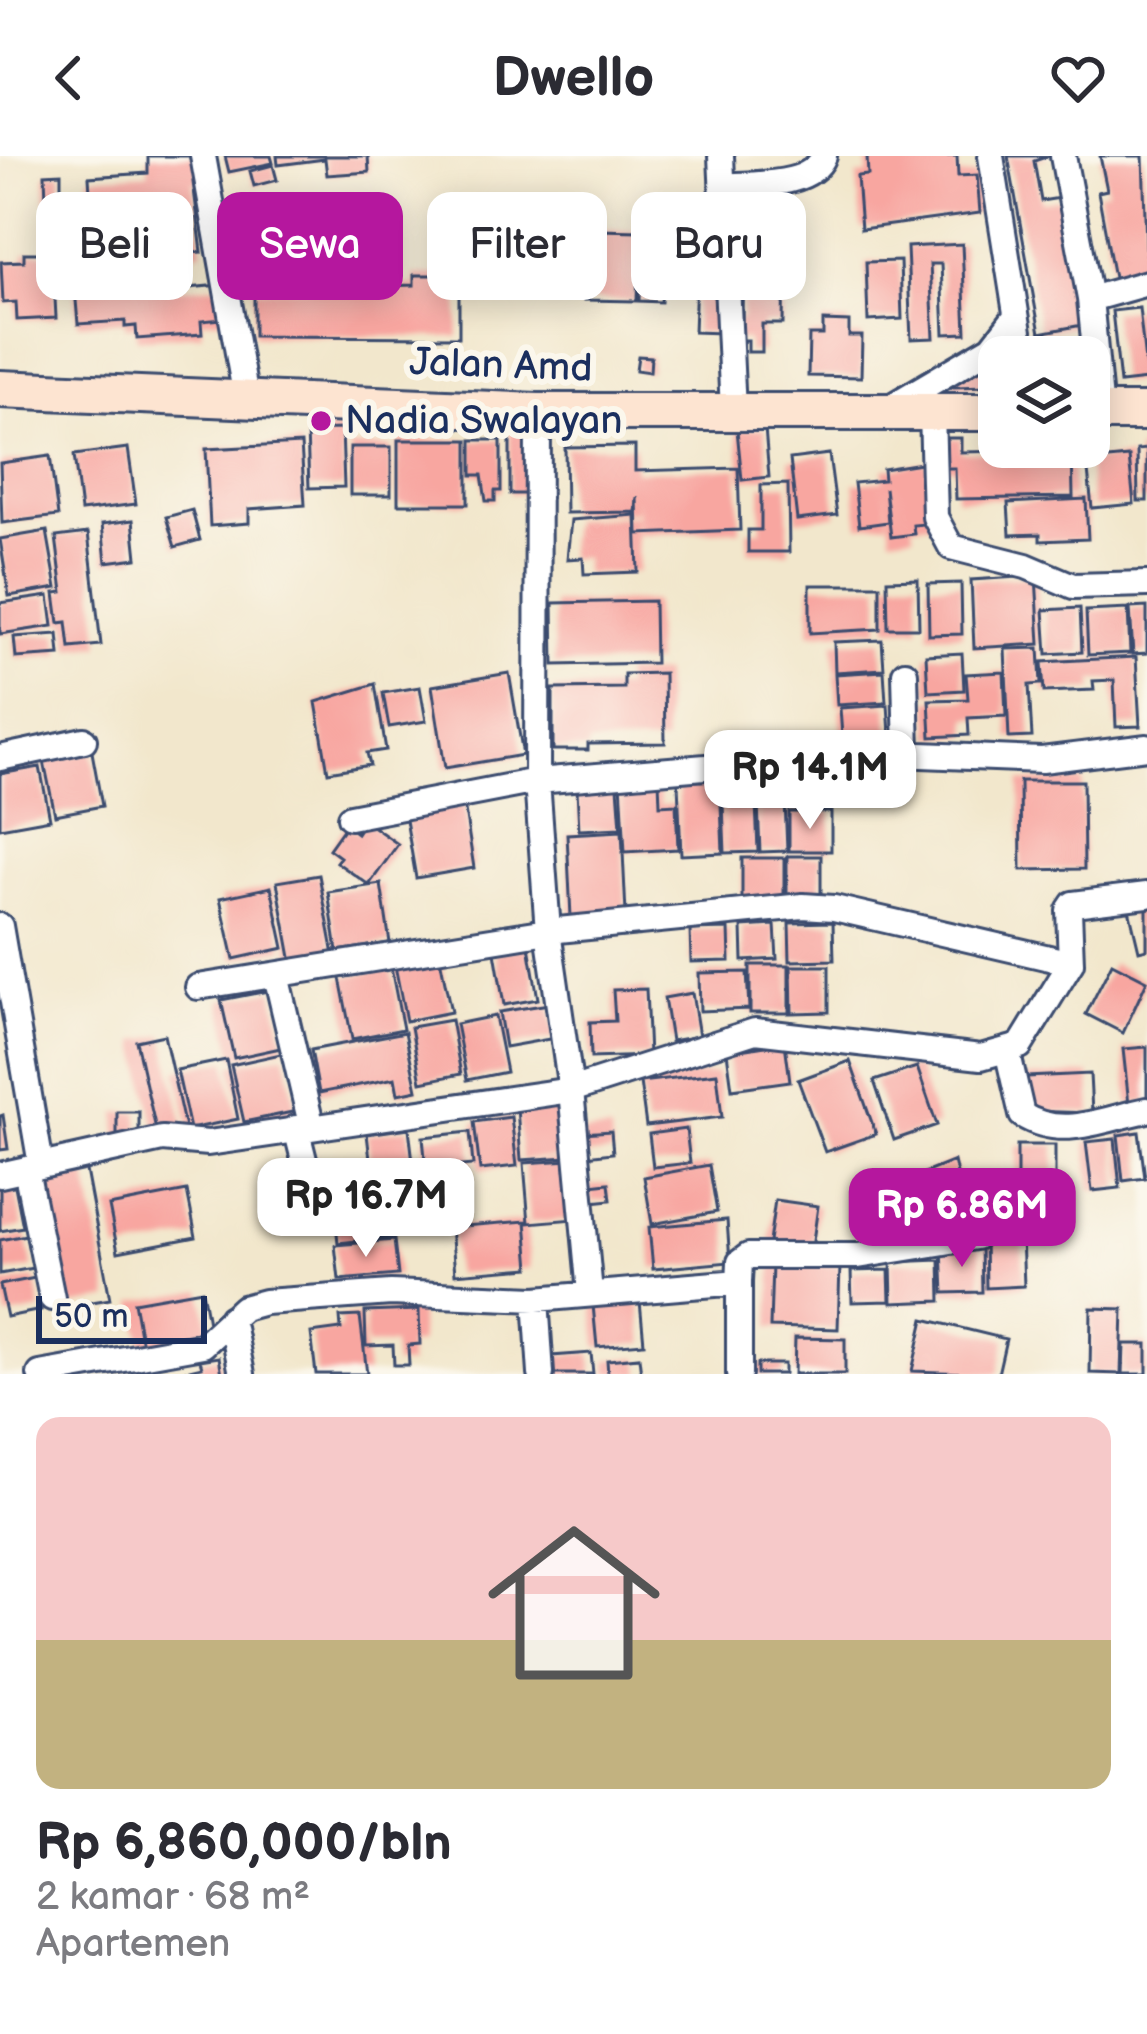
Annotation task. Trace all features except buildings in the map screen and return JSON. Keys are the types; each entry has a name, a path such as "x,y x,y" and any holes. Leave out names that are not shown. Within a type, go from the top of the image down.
{"street":[{"path":"203,156 246,398"},
{"path":"721,156 733,411"},
{"path":"724,186 806,177 818,169 824,156"},
{"path":"991,156 1019,336"},
{"path":"1063,156 1090,299 1092,336"},
{"path":"1090,299 1147,283"},
{"path":"885,410 992,347 1016,316"},
{"name":"Jalan Amd","path":"0,388 538,412 978,412"},
{"path":"538,412 537,781 548,931 571,1090 590,1293"},
{"path":"932,412 935,517 943,541 1073,586 1147,584"},
{"path":"1110,412 1147,412"},
{"path":"905,673 907,753"},
{"path":"0,758 84,740"},
{"path":"350,817 537,781 907,753 1042,760 1147,747"},
{"path":"0,1175 162,1139 208,1143 571,1090 755,1031 982,1057 1008,1054 1020,1046 1071,963 1069,910 1073,904 1147,895"},
{"path":"198,987 548,931 803,906 834,908 1071,963"},
{"path":"0,926 52,1298"},
{"path":"276,975 316,1208"},
{"path":"1008,1054 1022,1115 1040,1126 1062,1130 1147,1110"},
{"path":"739,1374 740,1262 748,1256 830,1258 976,1238"},
{"path":"40,1374 192,1348 214,1340 231,1318 253,1304 309,1297 536,1299 739,1282"},
{"path":"536,1299 541,1374"},
{"path":"231,1318 242,1374"}],"place":[{"name":"Nadia Swalayan","path":"321,421"}]}
